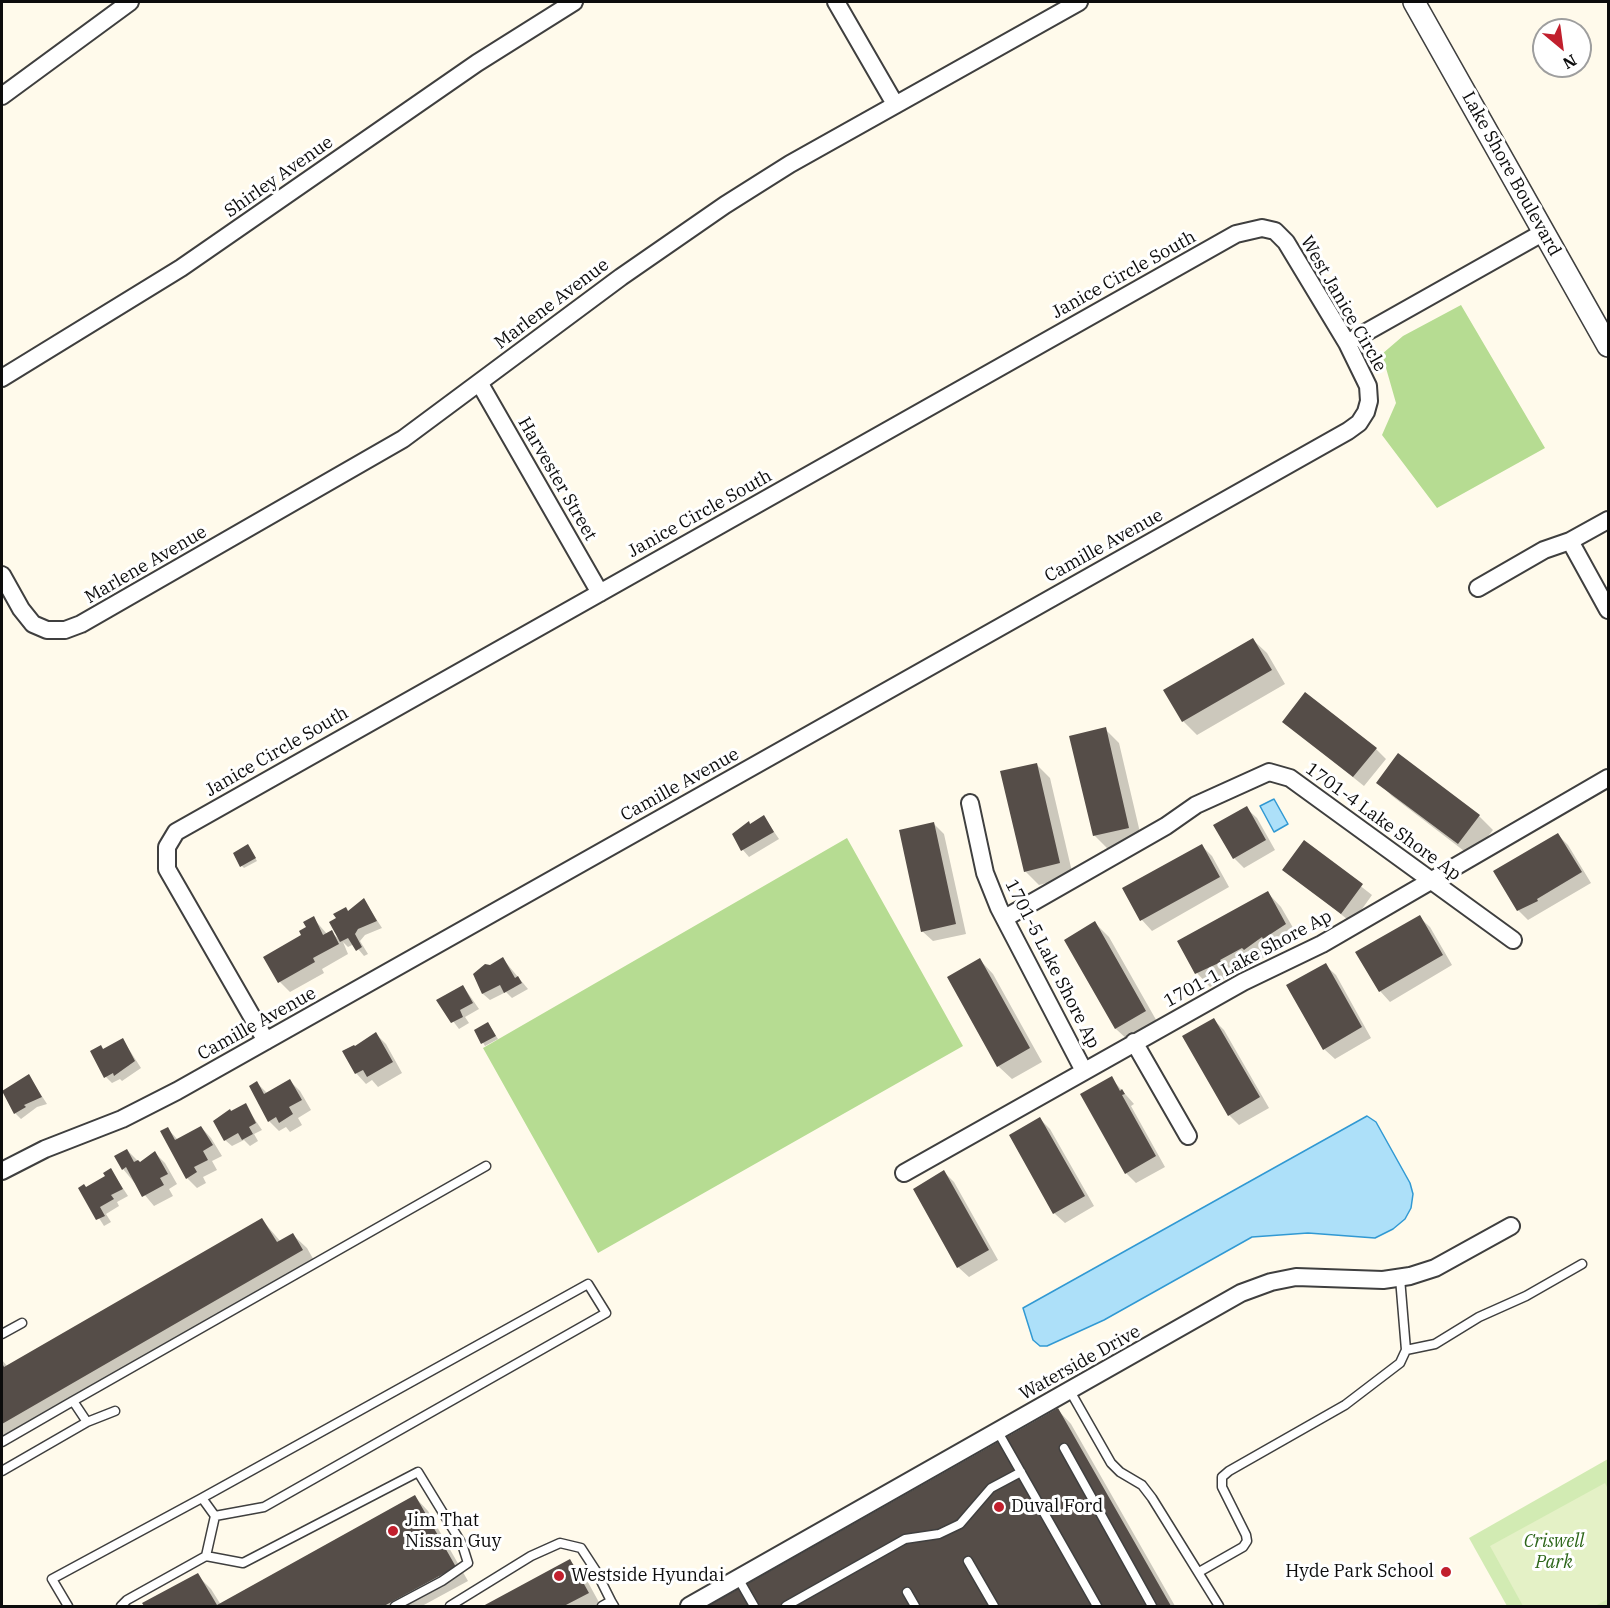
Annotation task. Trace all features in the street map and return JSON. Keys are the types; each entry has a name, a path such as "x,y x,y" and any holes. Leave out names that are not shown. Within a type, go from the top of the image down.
{"street":[{"path":"2,96 130,2"},
{"name":"Shirley Avenue","path":"2,378 181,268 477,63 574,2"},
{"path":"836,2 895,104"},
{"name":"Marlene Avenue","path":"2,575 21,609 33,624 47,630 65,630 81,624 344,475 403,439 480,384 612,283 725,205 895,104 1079,2"},
{"name":"Lake Shore Boulevard","path":"1414,2 1608,346"},
{"name":"West Janice Circle","path":"1262,228 1275,231 1286,242 1347,343 1368,386 1369,401 1365,412"},
{"name":"Janice Circle South","path":"266,1041 167,869 166,847 176,832 1236,234 1262,228"},
{"path":"1347,343 1544,232"},
{"name":"Harvester Street","path":"480,384 600,593"},
{"name":"Camille Avenue","path":"2,1171 45,1149 122,1119 266,1041 1348,431 1359,423 1365,412"},
{"path":"1478,588 1544,550 1570,541 1608,520"},
{"path":"1570,541 1608,610"},
{"name":"1701-4 Lake Shore Ap","path":"1005,918 1166,826 1196,805 1269,772 1290,778 1513,940"},
{"name":"1701-1 Lake Shore Ap","path":"904,1173 1280,962 1322,944 1608,778"},
{"name":"1701-5 Lake Shore Ap","path":"970,803 985,873 1005,918 1084,1071"},
{"path":"1134,1042 1188,1137"},
{"name":"Waterside Drive","path":"689,1606 1241,1293 1271,1281 1296,1276 1400,1278 1435,1268 1511,1226"}],"lane":[{"path":"2,1442 486,1166"},
{"path":"1406,1350 1435,1344 1479,1317 1526,1296 1582,1264"},
{"path":"1198,1572 1243,1547 1247,1541 1222,1487 1222,1477 1229,1470 1354,1399 1400,1363 1406,1350 1400,1278"},
{"path":"68,1606 52,1579 588,1284 606,1313 264,1507 215,1516"},
{"path":"2,1334 22,1323"},
{"path":"1070,1391 1111,1462 1120,1472 1142,1485 1152,1497 1219,1606"},
{"path":"73,1401 87,1422"},
{"path":"2,1471 87,1422 115,1411"},
{"path":"998,1432 1097,1606"},
{"path":"1064,1448 1152,1606"},
{"path":"121,1606 127,1600 206,1556 243,1563 418,1472 462,1544 468,1563 442,1581 395,1606"},
{"path":"786,1606 905,1539 939,1534 960,1524 992,1488 1021,1472"},
{"path":"202,1498 215,1516 206,1556"},
{"path":"450,1606 531,1556 560,1543 581,1548 613,1604 602,1606"},
{"path":"968,1561 994,1606"},
{"path":"738,1578 754,1606"},
{"path":"907,1592 915,1606"}],"green space":[{"path":"1461,305 1545,448 1437,508 1382,435 1396,403 1382,354 1403,336"},
{"path":"847,838 963,1046 598,1253 483,1048"},
{"name":"Criswell Park","path":"1608,1459 1608,1606 1507,1606 1469,1538"},
{"name":"Criswell Park","path":"1605,1483 1608,1489 1608,1599 1595,1606 1523,1606 1490,1546"}],"water":[{"path":"1274,799 1288,824 1274,832 1260,806"},
{"path":"1367,1116 1376,1122 1410,1183 1413,1194 1411,1208 1405,1219 1393,1229 1375,1238 1308,1233 1252,1237 1104,1320 1047,1346 1040,1346 1033,1340 1023,1308"}],"building":[{"path":"1253,638 1272,670 1182,722 1163,690"},
{"path":"1305,692 1377,748 1353,777 1282,722"},
{"path":"1106,727 1129,828 1093,836 1069,736"},
{"path":"1398,753 1480,815 1458,844 1376,783"},
{"path":"1037,763 1060,863 1024,872 1000,771"},
{"path":"1247,806 1266,840 1233,859 1213,825"},
{"path":"764,815 774,832 741,851 732,834 749,821 750,824"},
{"path":"934,822 956,924 921,932 899,830"},
{"path":"1558,833 1582,872 1537,899 1538,901 1517,911 1493,871"},
{"path":"1304,840 1363,884 1341,914 1282,870"},
{"path":"248,844 256,858 240,867 233,853"},
{"path":"1202,844 1220,877 1140,921 1122,888"},
{"path":"1268,891 1286,924 1244,950 1242,948 1220,960 1221,962 1195,974 1177,941"},
{"path":"364,898 377,921 358,929 355,934 362,947 356,951 348,938 340,942 329,922 336,918 333,914 346,907 348,911"},
{"path":"1420,915 1443,955 1379,992 1355,952"},
{"path":"314,916 323,935 332,930 339,944 313,958 315,962 278,983 263,957 301,935 299,931 306,927 303,922"},
{"path":"1095,921 1146,1011 1115,1029 1064,940"},
{"path":"503,957 515,978 518,976 522,983 504,993 500,985 482,994 473,974 485,964 490,965"},
{"path":"980,958 1030,1048 997,1067 947,977"},
{"path":"1326,963 1362,1027 1323,1050 1286,985"},
{"path":"463,985 473,1003 460,1010 463,1017 451,1023 436,1000"},
{"path":"1214,1018 1260,1097 1228,1116 1182,1036"},
{"path":"488,1022 496,1036 481,1044 474,1030"},
{"path":"376,1032 393,1062 367,1077 363,1070 355,1074 342,1051 355,1046"},
{"path":"123,1038 135,1061 114,1076 113,1073 104,1078 90,1051 101,1045 103,1049"},
{"path":"29,1074 42,1097 24,1105 26,1107 14,1114 2,1091"},
{"path":"1112,1076 1120,1091 1122,1089 1125,1094 1122,1095 1156,1156 1125,1174 1080,1094"},
{"path":"290,1079 302,1100 289,1107 293,1114 279,1123 276,1117 268,1122 249,1086 257,1081 264,1094"},
{"path":"246,1103 256,1123 249,1127 253,1134 242,1140 238,1133 224,1141 213,1121 230,1109 231,1111"},
{"path":"1040,1117 1085,1196 1053,1214 1009,1135"},
{"path":"201,1126 213,1145 203,1151 208,1160 194,1167 197,1172 186,1179 160,1131 168,1127 175,1140"},
{"path":"127,1149 134,1162 138,1160 140,1162 155,1151 168,1174 160,1178 164,1185 142,1197 126,1167 122,1170 114,1156"},
{"path":"111,1168 123,1189 111,1195 114,1199 100,1207 105,1216 96,1220 78,1188 84,1184 86,1187 105,1176 103,1173"},
{"path":"944,1170 989,1250 957,1268 913,1189"},
{"path":"262,1218 277,1242 293,1233 303,1250 2,1424 2,1363 4,1367"},
{"name":"Duval Ford","path":"1058,1408 1171,1606 708,1606"},
{"name":"Jim That Nissan Guy","path":"415,1495 456,1567 384,1606 144,1606 142,1603 198,1573 217,1605"},
{"name":"Westside Hyundai","path":"570,1559 589,1593 564,1606 483,1606"}],"place":[{"name":"Duval Ford","path":"999,1507"},
{"name":"Jim That Nissan Guy","path":"393,1531"},
{"name":"Hyde Park School","path":"1446,1572"},
{"name":"Westside Hyundai","path":"559,1576"}]}
